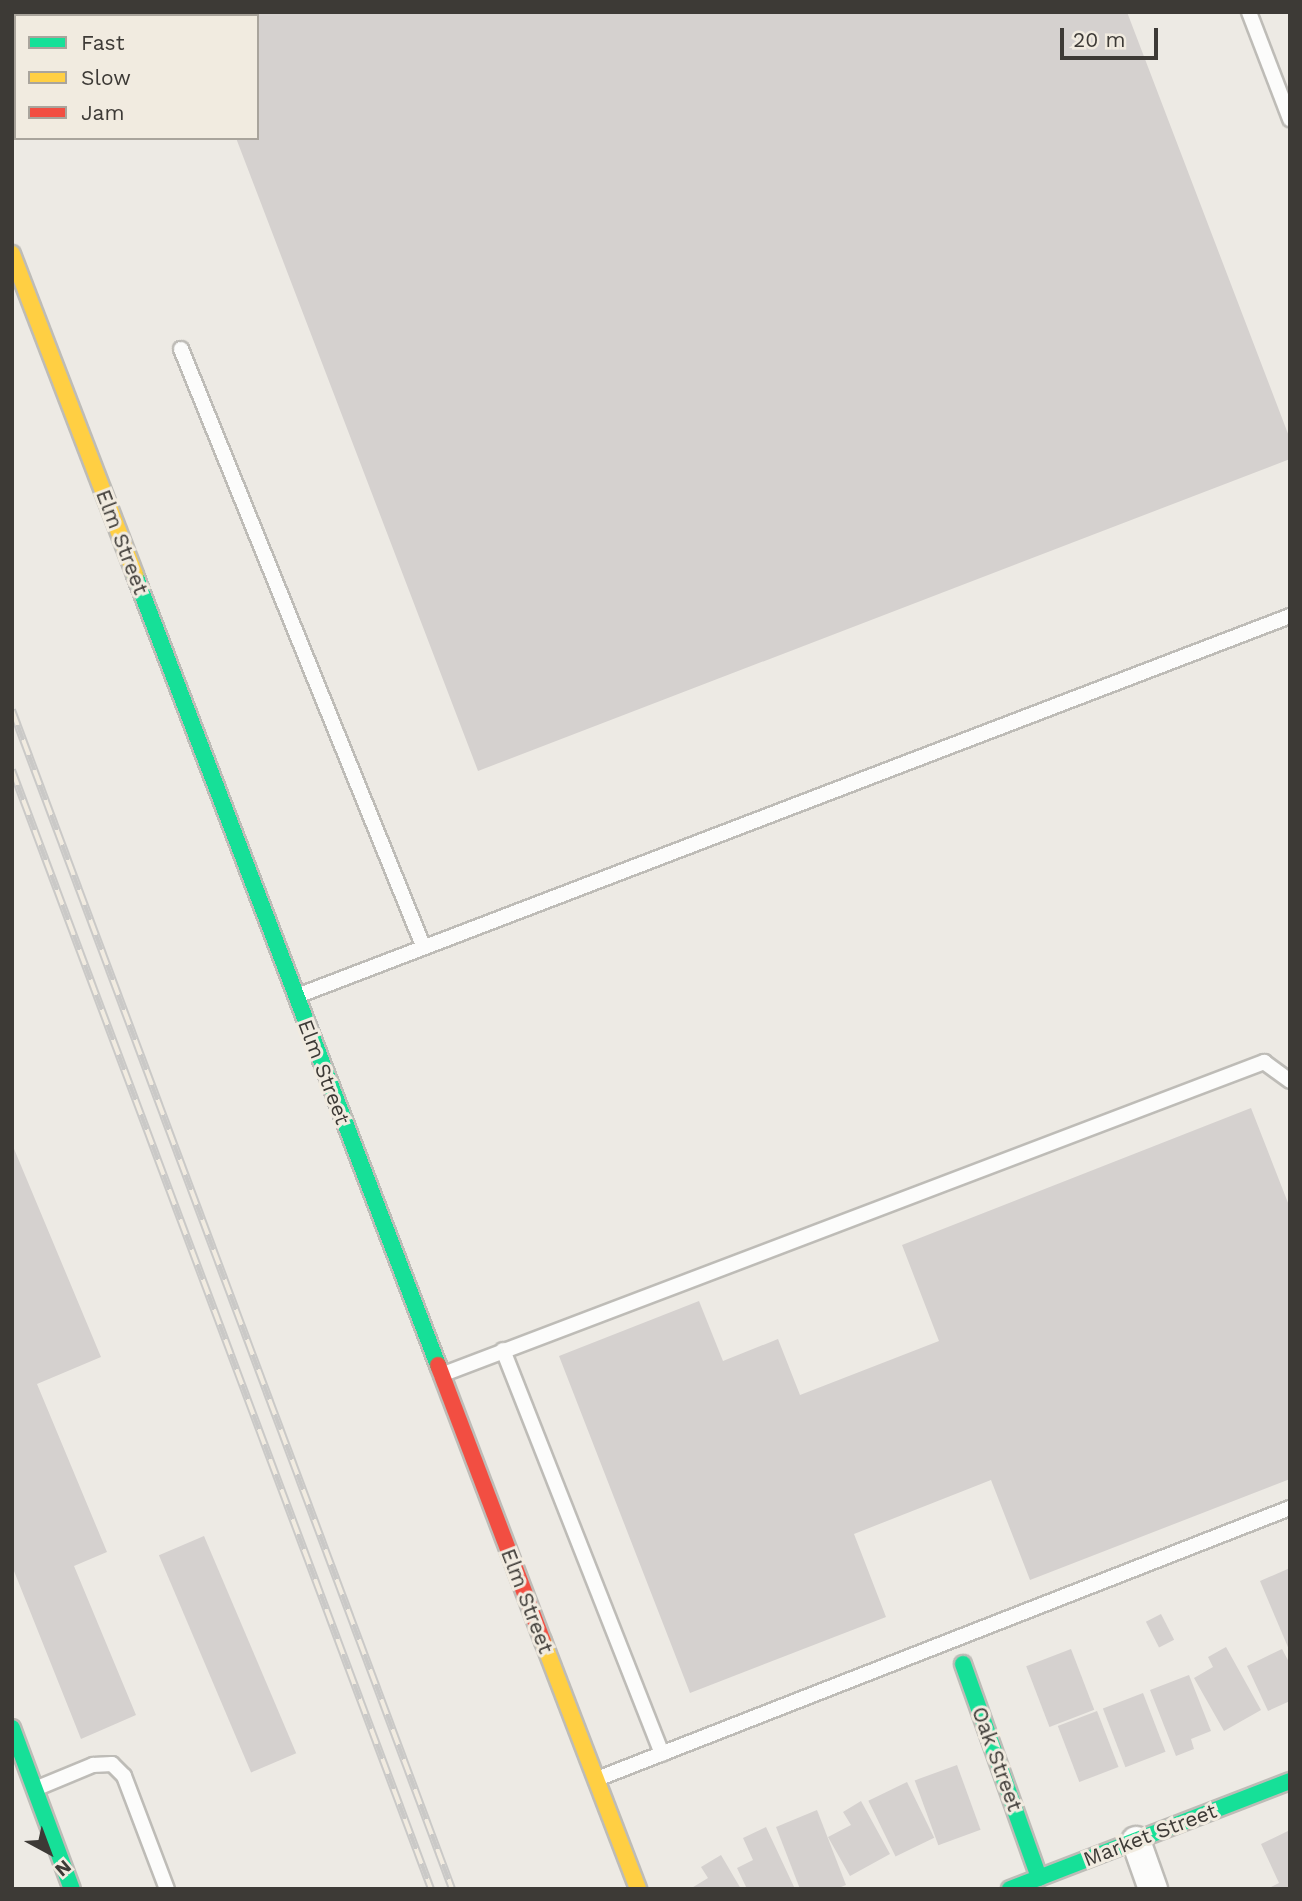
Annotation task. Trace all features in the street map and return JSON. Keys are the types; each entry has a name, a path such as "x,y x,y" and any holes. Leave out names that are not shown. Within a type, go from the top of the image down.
{"street":[{"name":"Elm Street","path":"12,254 638,1889"},
{"name":"Oak Street","path":"963,1664 1039,1878"},
{"path":"12,1728 72,1889"},
{"name":"Market Street","path":"1010,1889 1290,1782"},
{"path":"1136,1840 1153,1889"}],"lane":[{"path":"1249,12 1290,118"},
{"path":"181,349 424,948"},
{"path":"295,997 1290,616"},
{"path":"440,1376 1264,1062 1290,1080"},
{"path":"503,1350 662,1754"},
{"path":"596,1780 1290,1508"},
{"name":"Oak Street","path":"955,1641 963,1664"},
{"path":"35,1789 93,1765 112,1764 124,1776 167,1889"}],"building":[{"path":"188,12 1127,12 1290,439 1290,459 478,771 237,140 259,140 259,14"},
{"path":"1251,1108 1290,1208 1290,1479 1030,1580 991,1480 854,1534 886,1617 690,1693 559,1356 699,1301 723,1361 778,1339 800,1395 939,1341 902,1245"},
{"path":"12,1144 101,1357 37,1384 107,1552 74,1566 136,1715 81,1739 12,1566"},
{"path":"204,1536 296,1753 251,1772 159,1555"},
{"path":"1290,1568 1290,1652 1260,1581"},
{"path":"1161,1614 1174,1640 1159,1648 1146,1622"},
{"path":"1226,1647 1261,1710 1224,1731 1194,1678 1213,1667 1208,1657"},
{"path":"1071,1649 1094,1710 1049,1727 1026,1666"},
{"path":"1282,1649 1290,1664 1290,1701 1268,1711 1247,1666"},
{"path":"1189,1675 1211,1731 1191,1739 1194,1749 1176,1756 1150,1690"},
{"path":"1143,1693 1166,1752 1125,1767 1103,1708"},
{"path":"1097,1711 1119,1767 1079,1782 1058,1726"},
{"path":"957,1765 981,1830 938,1845 915,1780"},
{"path":"907,1782 934,1838 896,1857 868,1801"},
{"path":"861,1801 890,1854 850,1876 828,1837 851,1825 843,1812"},
{"path":"817,1810 846,1885 836,1889 800,1889 776,1827"},
{"path":"766,1827 795,1889 747,1889 737,1868 753,1860 743,1838"},
{"path":"1290,1830 1290,1889 1267,1889 1279,1883 1261,1844"},
{"path":"721,1855 741,1889 690,1889 708,1878 701,1867"}],"railway":[{"path":"12,710 452,1889"},
{"path":"12,770 431,1889"}],"traffic: fast":[{"path":"135,575 438,1365"},
{"path":"963,1664 1039,1878"},
{"path":"12,1728 72,1889"},
{"path":"1010,1889 1290,1781"}],"traffic: slow":[{"path":"12,254 135,575"},
{"path":"543,1641 638,1889"}],"traffic: jam":[{"path":"438,1365 543,1641"}]}
